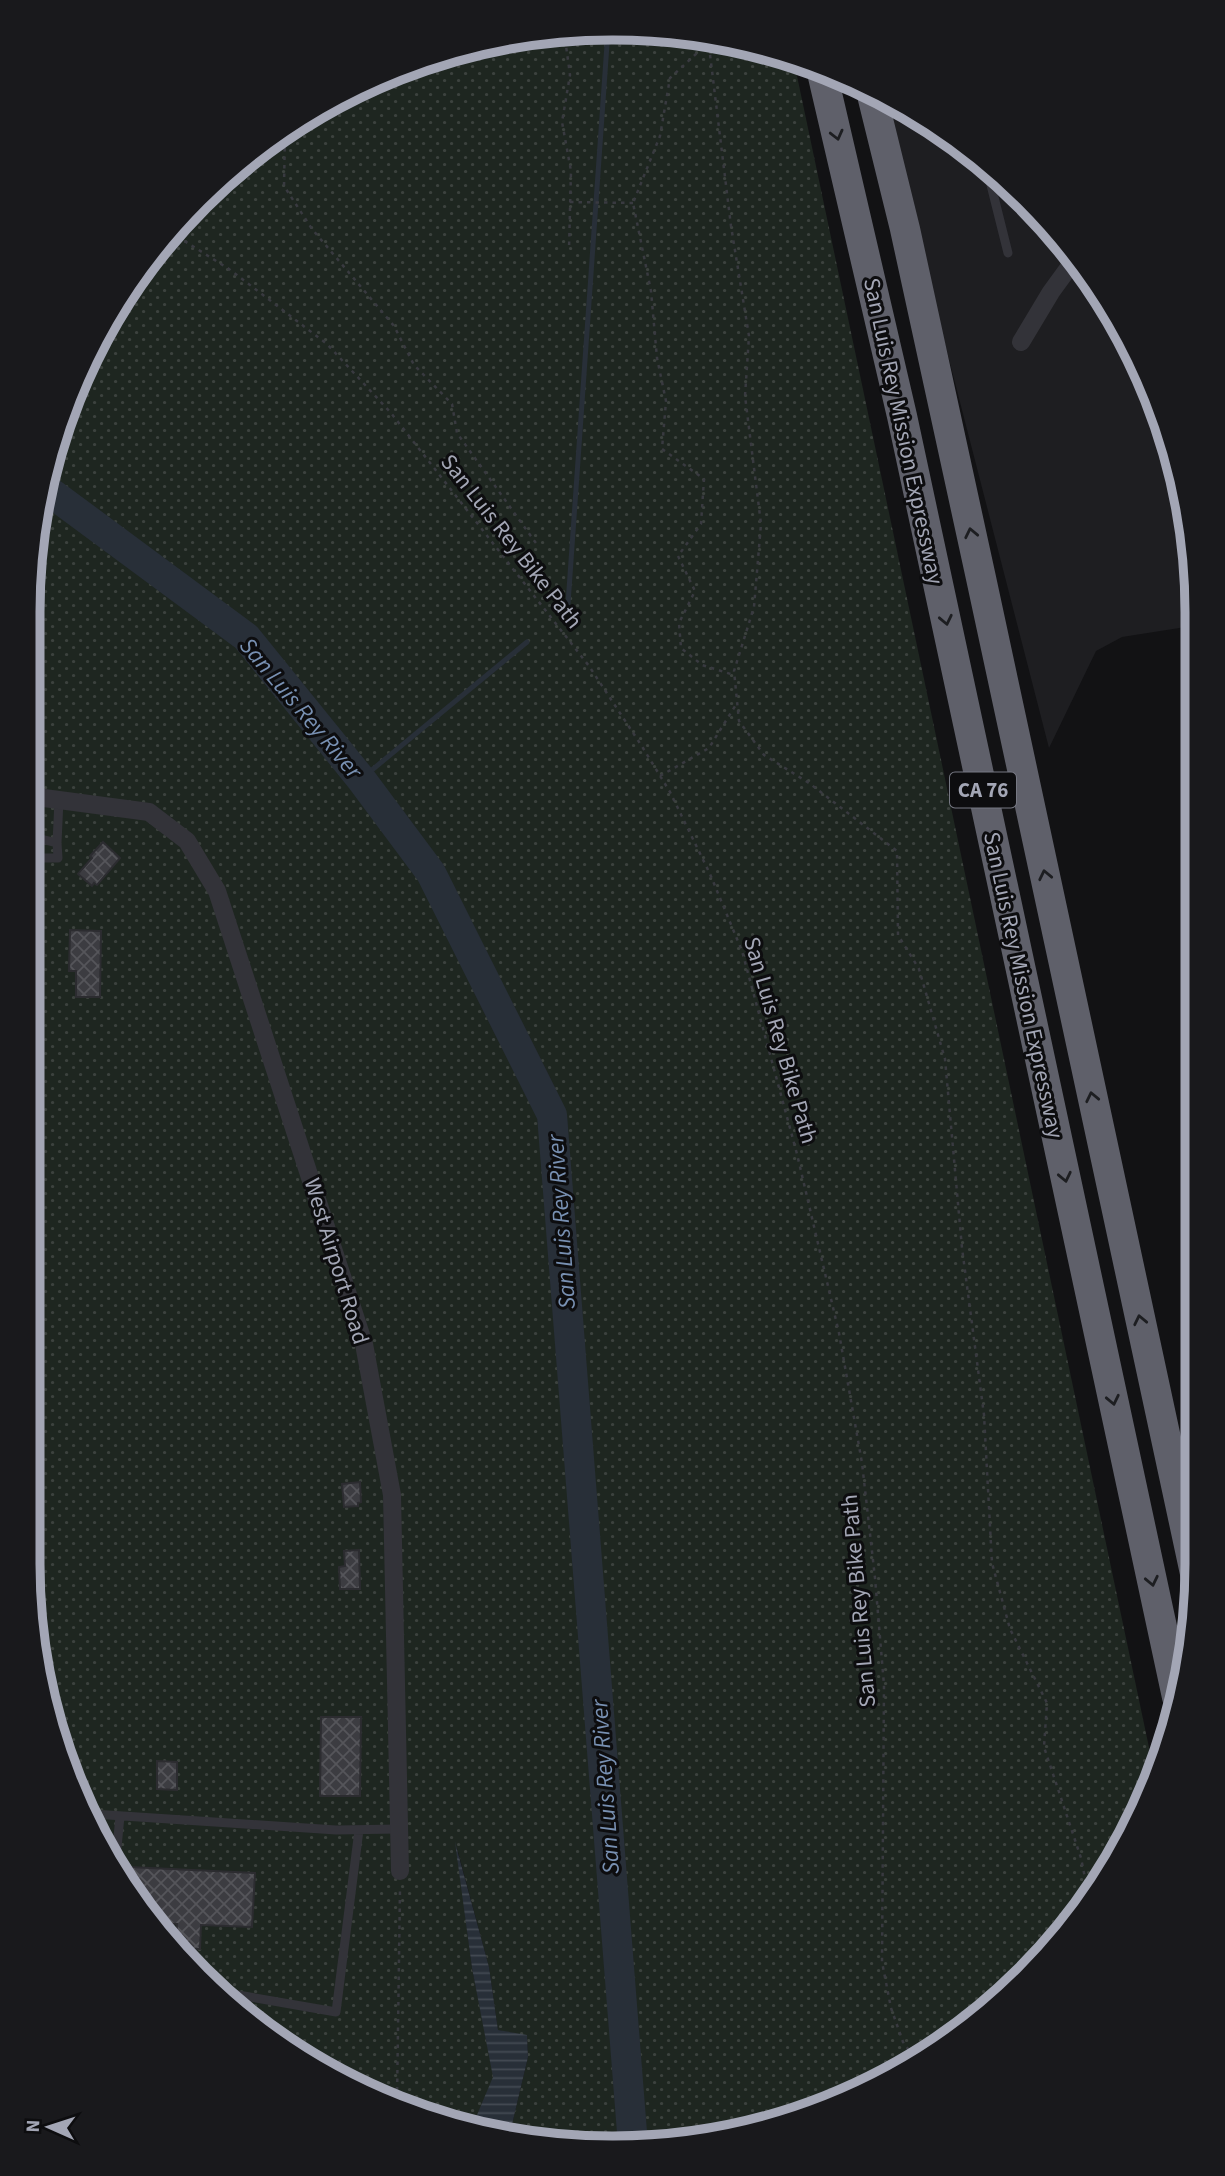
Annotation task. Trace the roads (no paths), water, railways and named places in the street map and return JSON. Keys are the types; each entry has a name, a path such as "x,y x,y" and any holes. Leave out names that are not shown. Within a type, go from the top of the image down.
{"highway":[{"name":"San Luis Rey Mission Expressway","path":"824,81 905,429 1173,1679"},
{"name":"San Luis Rey Mission Expressway","path":"874,103 905,229 1185,1527"}],"street":[{"path":"1021,342 1069,268"},
{"name":"West Airport Road","path":"40,797 149,812 187,841 217,891 364,1344 392,1495 400,1871"}],"lane":[{"path":"990,182 1008,253"},
{"path":"40,858 58,858 59,800"},
{"path":"40,839 57,843"},
{"path":"98,1814 336,1830 399,1829"},
{"path":"117,1850 120,1816"},
{"path":"236,1994 336,2011 359,1830"}],"waterway":[{"path":"568,604 607,40"},
{"name":"San Luis Rey River","path":"53,494 246,637 361,779 431,873 552,1115 632,2135"},
{"path":"361,779 527,642"}]}
